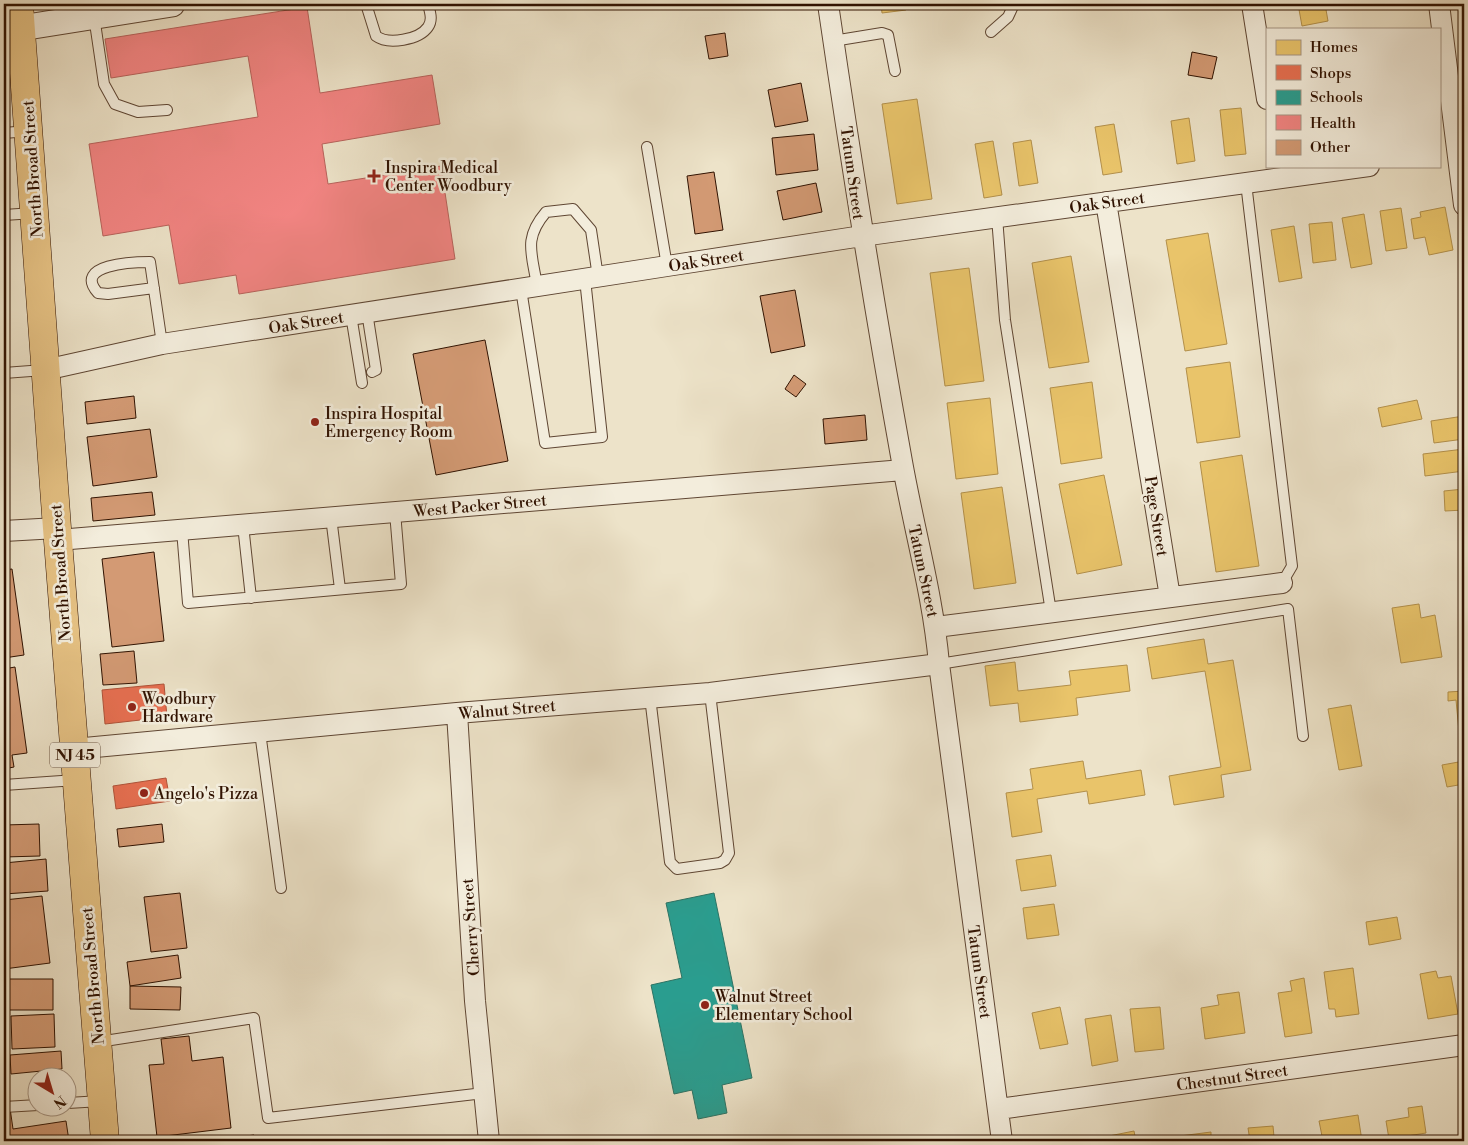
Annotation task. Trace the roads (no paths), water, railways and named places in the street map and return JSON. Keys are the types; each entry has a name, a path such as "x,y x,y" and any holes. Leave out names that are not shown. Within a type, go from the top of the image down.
{"main road":[{"name":"North Broad Street","path":"15,22 16,132 34,213 57,534 105,1141"}],"street":[{"path":"15,22 94,16 172,4"},
{"name":"Tatum Street","path":"828,4 862,236 903,470 936,627 939,664 1002,1141"},
{"path":"1252,4 1266,93"},
{"path":"1439,4 1448,156 1464,205"},
{"name":"Oak Street","path":"45,370 162,344 359,313 862,236 1246,183 1278,172 1339,168"},
{"name":"Page Street","path":"1106,202 1170,597"},
{"name":"West Packer Street","path":"4,531 57,534 182,530 903,470"},
{"path":"936,627 1282,583"},
{"name":"Walnut Street","path":"74,749 456,713 710,693 939,664"},
{"name":"Cherry Street","path":"456,713 474,1001 489,1141"},
{"name":"Chestnut Street","path":"999,1109 1464,1045"}],"lane":[{"path":"366,4 376,36 380,39 393,41 419,34 429,26 431,16 428,4"},
{"path":"991,32 1008,17 1014,4"},
{"path":"94,16 104,84 115,104 138,112 167,110"},
{"path":"833,41 882,32 888,35 895,71"},
{"path":"647,146 667,266"},
{"path":"1246,183 1292,566 1282,583"},
{"path":"573,209 590,230 591,278 602,436 545,442 529,287 530,239 534,226 546,212 573,209"},
{"path":"4,215 34,213"},
{"path":"997,217 1005,320 1051,612"},
{"path":"154,288 108,294 98,293 93,288 92,278 96,272 104,268 150,262 154,288 162,344"},
{"path":"359,313 376,370 372,372"},
{"path":"359,313 362,382"},
{"path":"4,373 45,370"},
{"path":"182,530 188,603 251,598 400,584 395,512"},
{"path":"331,518 340,589"},
{"path":"244,525 251,598"},
{"path":"939,664 1288,609 1303,736"},
{"path":"650,697 670,862 677,869 720,862 725,860 728,854 710,693"},
{"path":"260,732 281,888"},
{"path":"4,785 77,780"},
{"path":"97,1042 254,1018 268,1118 484,1093"},
{"path":"78,1102 102,1101"},
{"path":"4,1107 28,1106"}],"place":[{"name":"Inspira Medical Center Woodbury","path":"374,176"},
{"name":"Inspira Hospital Emergency Room","path":"315,422"},
{"name":"Woodbury Hardware","path":"132,707"},
{"name":"Angelo's Pizza","path":"144,793"},
{"name":"Walnut Street Elementary School","path":"705,1005"}]}
